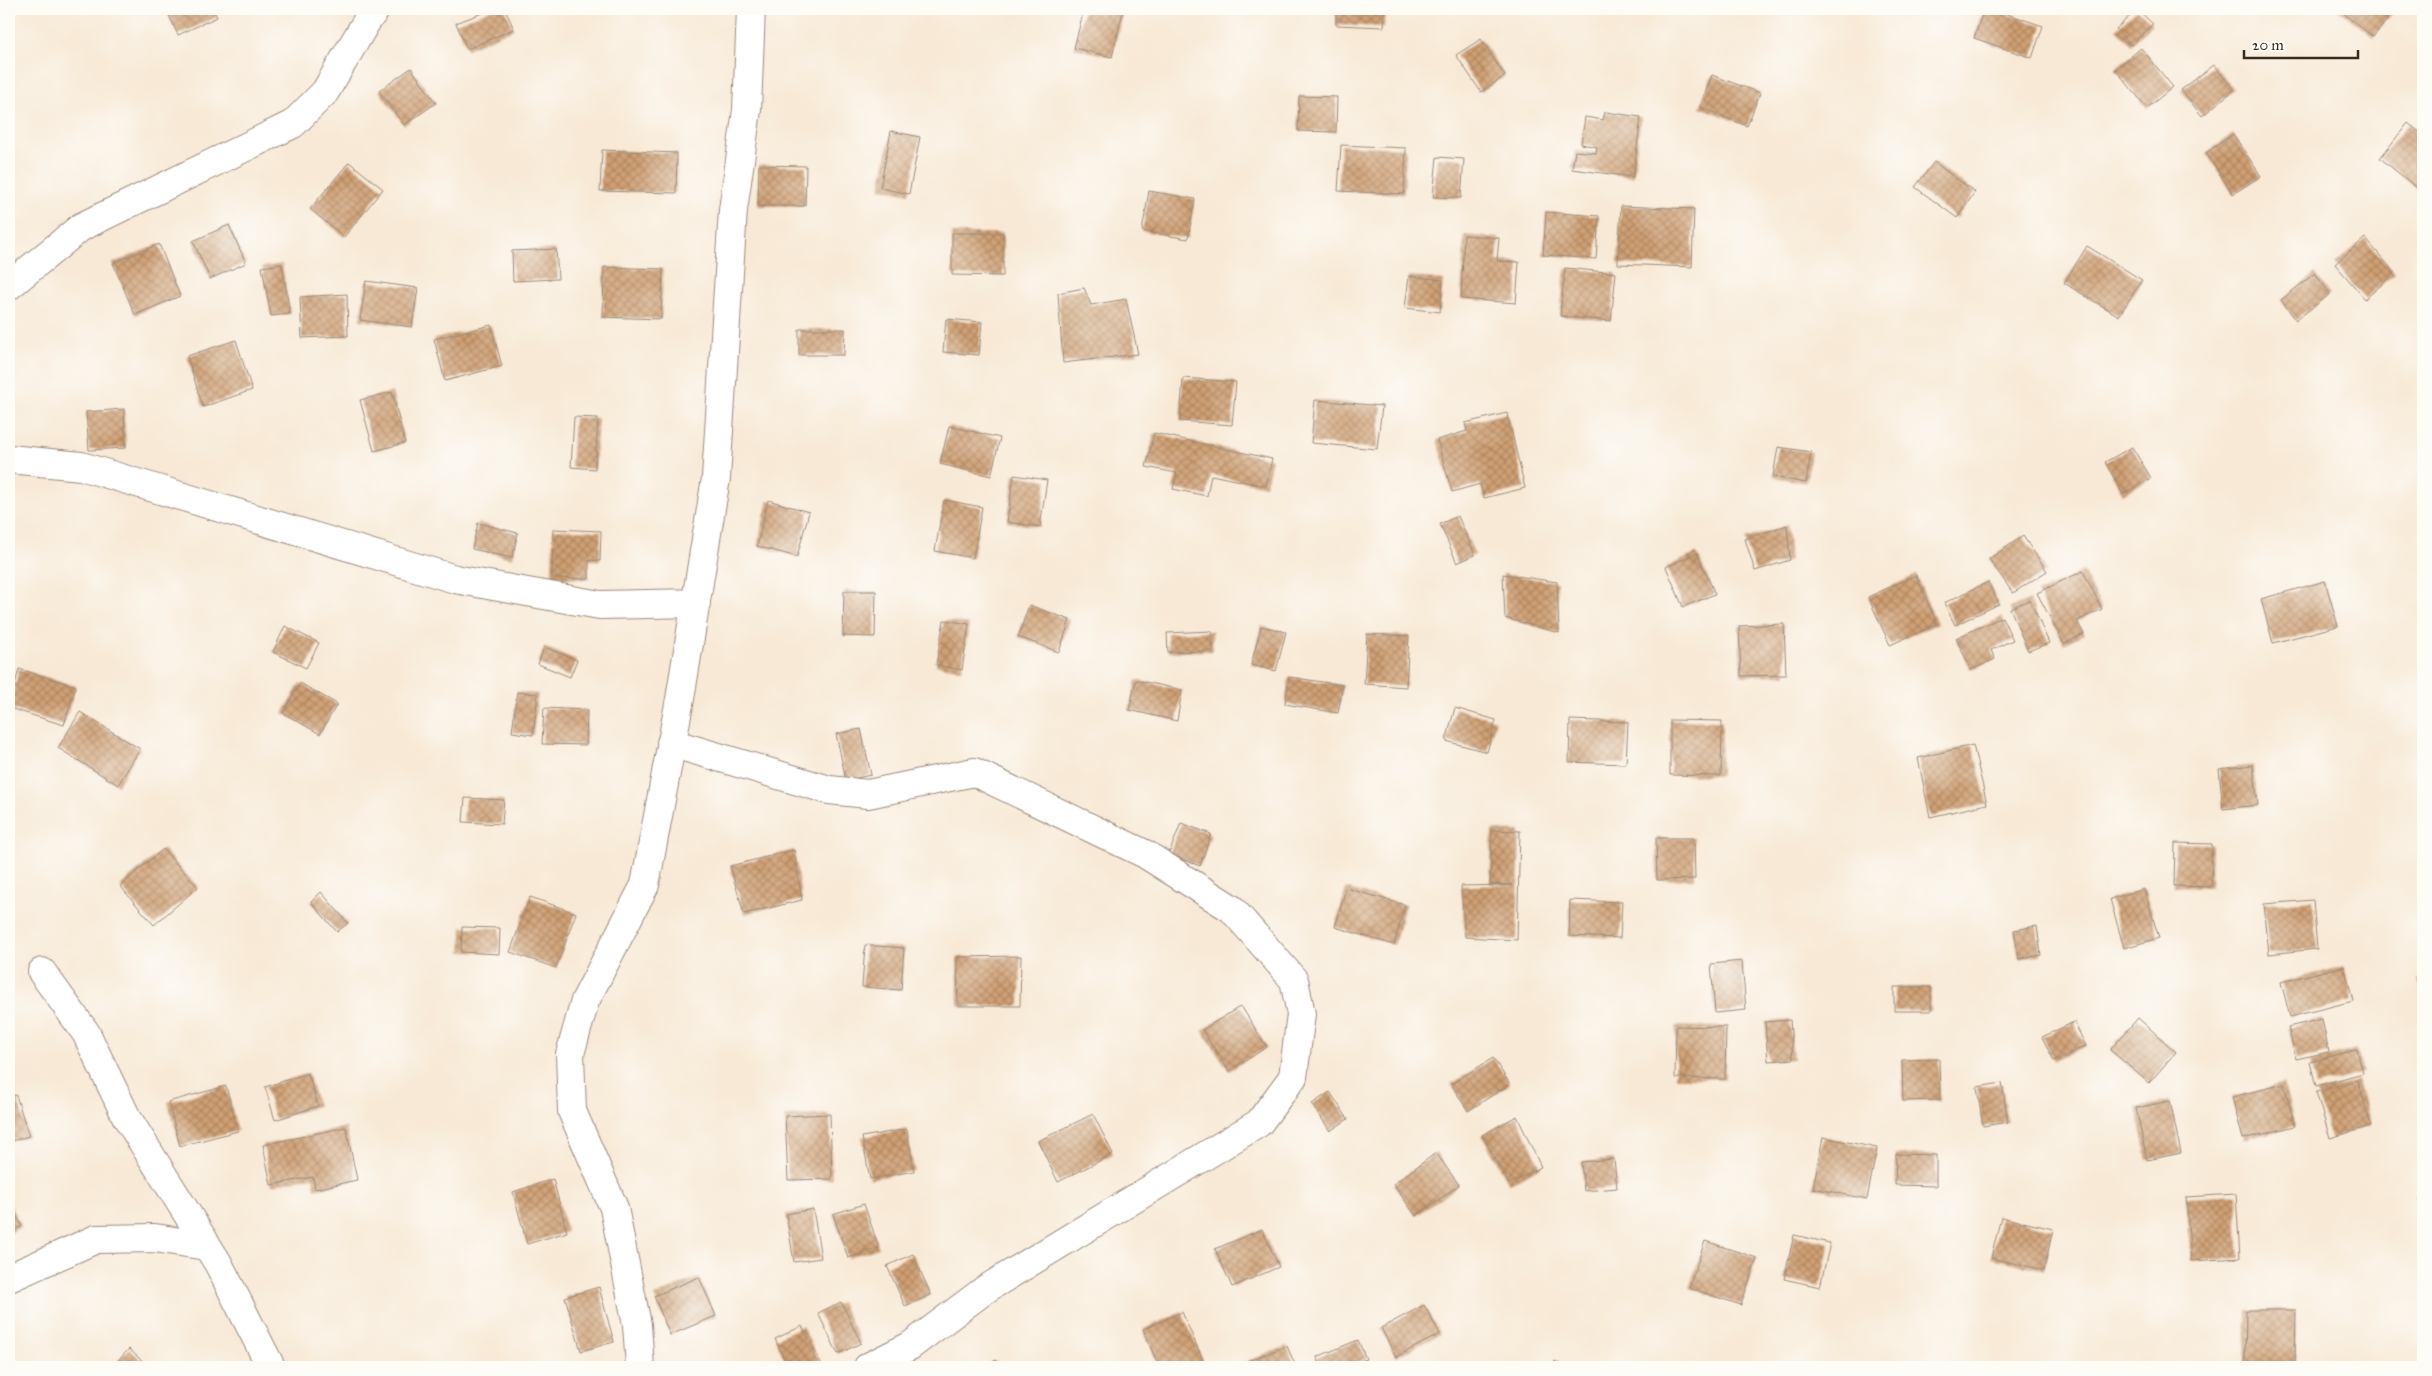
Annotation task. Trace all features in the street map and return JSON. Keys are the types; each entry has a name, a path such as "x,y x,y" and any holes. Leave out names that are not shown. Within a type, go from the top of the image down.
{"street":[{"path":"9,286 81,227 293,124 325,92 368,19 376,9"},
{"path":"640,1367 638,1325 614,1208 572,1111 570,1054 585,1001 644,885 696,603 716,478 733,210 747,110 751,9"},
{"path":"9,459 81,466 456,579 600,605 696,603"},
{"path":"671,743 828,790 868,794 974,772 1145,854 1232,909 1294,980 1301,1014 1293,1076 1259,1123 986,1289 910,1346 868,1367"},
{"path":"42,972 86,1033 126,1116 218,1263 271,1367"},
{"path":"9,1278 96,1239 155,1238 206,1246"}],"building":[{"path":"166,9 213,9 217,17 178,35"},
{"path":"493,9 505,9 514,29 467,49 456,23"},
{"path":"1084,9 1123,11 1112,57 1074,48"},
{"path":"1336,9 1385,9 1384,27 1336,25"},
{"path":"1984,9 1992,9 2043,26 2032,58 1974,38"},
{"path":"2137,9 2153,24 2131,45 2116,29"},
{"path":"2187,9 2200,9 2192,15"},
{"path":"2338,9 2396,9 2373,37"},
{"path":"1481,39 1505,76 1481,92 1456,55"},
{"path":"2141,48 2173,87 2147,108 2115,69"},
{"path":"2214,65 2234,90 2202,116 2181,90"},
{"path":"411,68 436,103 404,125 379,91"},
{"path":"1712,75 1760,93 1747,126 1700,107"},
{"path":"1299,96 1337,97 1336,132 1298,131"},
{"path":"1605,112 1641,117 1633,177 1572,169 1575,151 1596,153 1597,147 1581,144 1585,117 1603,120"},
{"path":"2408,123 2423,135 2423,193 2380,158"},
{"path":"891,131 920,137 909,194 880,188"},
{"path":"2233,134 2261,176 2233,194 2206,153"},
{"path":"1341,145 1406,148 1404,194 1338,191"},
{"path":"602,150 677,153 676,193 600,191"},
{"path":"1437,157 1464,159 1461,198 1433,197"},
{"path":"349,162 383,189 344,237 310,209"},
{"path":"1934,162 1975,192 1957,218 1915,187"},
{"path":"759,165 806,166 805,206 758,206"},
{"path":"1149,191 1195,199 1188,239 1142,231"},
{"path":"1621,206 1694,209 1692,267 1618,264"},
{"path":"1546,212 1599,216 1596,259 1543,255"},
{"path":"229,225 246,263 210,279 193,241"},
{"path":"952,233 1003,233 1003,276 952,275"},
{"path":"1464,235 1499,238 1497,261 1519,262 1516,303 1461,299"},
{"path":"2365,238 2395,273 2365,299 2335,264"},
{"path":"159,244 180,296 135,315 113,263"},
{"path":"2087,246 2142,280 2119,316 2064,283"},
{"path":"556,249 558,279 513,281 512,251"},
{"path":"282,264 290,314 271,316 262,267"},
{"path":"604,267 663,269 661,319 603,317"},
{"path":"1565,268 1616,273 1611,321 1560,316"},
{"path":"2315,273 2330,294 2296,320 2281,300"},
{"path":"1409,276 1443,280 1440,312 1405,308"},
{"path":"366,281 418,288 412,327 360,320"},
{"path":"1084,288 1091,305 1126,299 1138,354 1063,363 1058,293"},
{"path":"347,294 348,336 302,338 300,297"},
{"path":"946,319 982,322 979,355 943,352"},
{"path":"491,325 502,366 445,381 434,339"},
{"path":"799,329 845,329 844,355 799,355"},
{"path":"236,340 252,390 203,407 187,356"},
{"path":"1183,378 1236,382 1232,425 1180,421"},
{"path":"392,392 405,443 374,451 360,400"},
{"path":"1315,400 1382,406 1377,449 1311,443"},
{"path":"124,409 126,448 89,450 86,412"},
{"path":"1507,413 1525,488 1484,498 1480,484 1452,492 1437,440 1467,431 1465,423"},
{"path":"574,417 598,418 595,469 571,467"},
{"path":"949,426 1000,438 991,476 940,464"},
{"path":"1154,433 1272,459 1266,486 1211,475 1207,496 1173,489 1177,473 1146,467"},
{"path":"1778,447 1811,452 1806,483 1773,477"},
{"path":"2132,447 2151,478 2123,494 2105,462"},
{"path":"1014,475 1047,480 1040,527 1007,522"},
{"path":"768,500 809,512 797,557 757,546"},
{"path":"944,500 982,507 973,558 935,551"},
{"path":"1458,516 1475,555 1457,563 1440,524"},
{"path":"478,523 518,533 512,558 472,549"},
{"path":"1787,525 1790,560 1755,571 1745,539"},
{"path":"553,529 601,531 600,561 589,560 589,579 552,578"},
{"path":"2023,536 2047,571 2013,593 1989,559"},
{"path":"1697,553 1715,594 1683,607 1666,567"},
{"path":"2083,571 2102,609 2077,621 2084,634 2064,644 2037,593"},
{"path":"1503,574 1557,582 1559,633 1505,618"},
{"path":"1916,575 1937,624 1890,645 1868,597"},
{"path":"2325,581 2338,626 2273,643 2261,599"},
{"path":"1988,582 1999,604 1955,625 1944,603"},
{"path":"844,591 876,591 875,637 843,636"},
{"path":"2030,600 2049,643 2028,651 2010,608"},
{"path":"1029,605 1070,620 1059,652 1018,637"},
{"path":"2002,617 2013,640 1991,650 1995,659 1971,670 1956,638"},
{"path":"944,620 969,624 962,670 936,665"},
{"path":"1784,624 1786,675 1741,676 1739,626"},
{"path":"285,626 319,643 306,668 273,652"},
{"path":"1261,626 1286,632 1276,671 1251,665"},
{"path":"1212,631 1213,651 1168,652 1167,633"},
{"path":"1367,634 1409,636 1406,687 1364,684"},
{"path":"544,647 577,660 570,677 538,664"},
{"path":"19,669 76,686 64,725 9,708"},
{"path":"1289,677 1343,685 1338,713 1285,704"},
{"path":"1136,680 1182,690 1177,721 1129,710"},
{"path":"300,683 337,704 320,734 283,713"},
{"path":"517,692 538,694 533,735 512,732"},
{"path":"544,708 587,710 586,745 542,744"},
{"path":"1455,708 1496,720 1487,752 1446,741"},
{"path":"80,712 140,749 118,785 58,748"},
{"path":"1570,720 1628,722 1626,764 1569,762"},
{"path":"1670,720 1722,721 1721,776 1670,775"},
{"path":"861,729 871,775 846,780 836,734"},
{"path":"1973,745 1987,804 1930,817 1918,758"},
{"path":"2253,765 2258,805 2223,809 2219,769"},
{"path":"465,798 504,800 502,824 463,822"},
{"path":"1181,823 1211,834 1200,866 1169,854"},
{"path":"1492,830 1520,831 1517,940 1465,937 1461,886 1512,885 1490,884"},
{"path":"1656,838 1694,838 1695,879 1657,880"},
{"path":"2175,843 2212,844 2211,887 2174,886"},
{"path":"163,849 198,887 154,925 120,886"},
{"path":"794,850 802,900 744,914 730,866"},
{"path":"1346,888 1405,905 1394,945 1335,927"},
{"path":"2144,889 2159,938 2124,948 2110,899"},
{"path":"321,892 348,923 337,932 311,902"},
{"path":"530,897 576,913 556,968 510,952"},
{"path":"1570,900 1622,902 1620,938 1569,936"},
{"path":"2313,900 2317,949 2269,954 2264,904"},
{"path":"2037,926 2041,955 2019,959 2014,930"},
{"path":"462,927 500,928 499,954 461,952"},
{"path":"865,945 904,948 901,990 862,987"},
{"path":"1021,956 1020,1006 958,1006 957,957"},
{"path":"1742,961 1746,1010 1715,1013 1711,964"},
{"path":"2344,966 2353,1001 2290,1017 2281,982"},
{"path":"2423,979 2423,993 2419,980"},
{"path":"1894,987 1931,987 1931,1011 1894,1011"},
{"path":"1241,1006 1267,1047 1229,1071 1202,1030"},
{"path":"2138,1018 2176,1052 2149,1083 2110,1050"},
{"path":"2322,1019 2329,1052 2296,1059 2288,1027"},
{"path":"1790,1020 1793,1059 1768,1061 1765,1022"},
{"path":"2074,1022 2086,1046 2054,1061 2042,1037"},
{"path":"1676,1026 1726,1027 1725,1079 1675,1078"},
{"path":"2357,1049 2363,1073 2316,1086 2310,1062"},
{"path":"1493,1058 1510,1084 1468,1111 1451,1084"},
{"path":"1939,1059 1940,1100 1903,1101 1902,1060"},
{"path":"308,1073 318,1106 275,1120 265,1087"},
{"path":"2358,1080 2371,1126 2330,1138 2316,1092"},
{"path":"2002,1083 2008,1122 1983,1126 1977,1087"},
{"path":"2284,1084 2295,1126 2243,1139 2232,1097"},
{"path":"226,1086 238,1131 180,1146 168,1102"},
{"path":"1330,1092 1348,1119 1330,1131 1312,1104"},
{"path":"16,1095 29,1136 9,1142 9,1097"},
{"path":"2170,1101 2181,1153 2147,1160 2136,1108"},
{"path":"830,1114 832,1179 788,1180 785,1116"},
{"path":"1093,1114 1113,1154 1058,1182 1038,1141"},
{"path":"1517,1116 1541,1167 1509,1184 1482,1135"},
{"path":"346,1127 357,1180 315,1189 313,1177 271,1185 263,1145"},
{"path":"907,1129 914,1171 870,1179 862,1137"},
{"path":"1823,1137 1877,1148 1867,1199 1813,1188"},
{"path":"1436,1153 1459,1185 1416,1216 1393,1184"},
{"path":"1896,1154 1936,1155 1936,1186 1895,1185"},
{"path":"1614,1159 1617,1188 1584,1191 1581,1162"},
{"path":"553,1179 567,1232 527,1244 513,1192"},
{"path":"2236,1194 2240,1258 2191,1261 2186,1197"},
{"path":"2423,1197 2423,1210 2419,1199"},
{"path":"9,1204 22,1226 9,1234"},
{"path":"864,1204 879,1248 848,1258 833,1214"},
{"path":"813,1209 821,1258 794,1262 786,1214"},
{"path":"2001,1217 2053,1229 2044,1270 1991,1258"},
{"path":"1262,1229 1279,1267 1232,1287 1215,1249"},
{"path":"1794,1235 1830,1243 1820,1287 1784,1279"},
{"path":"1705,1241 1757,1258 1741,1305 1689,1288"},
{"path":"913,1254 931,1295 905,1306 887,1266"},
{"path":"699,1277 716,1316 670,1335 654,1296"},
{"path":"599,1287 614,1342 581,1351 565,1297"},
{"path":"841,1302 861,1343 838,1354 818,1313"},
{"path":"1424,1305 1440,1334 1396,1357 1381,1328"},
{"path":"2246,1310 2296,1310 2295,1367 2245,1367"},
{"path":"1182,1312 1206,1367 1159,1367 1143,1329"},
{"path":"802,1326 823,1367 788,1367 775,1339"},
{"path":"1358,1340 1366,1359 1345,1367 1321,1367 1317,1357"},
{"path":"1287,1346 1296,1367 1250,1367 1247,1361"},
{"path":"129,1349 149,1367 112,1367"},
{"path":"996,1360 1000,1367 984,1367"},
{"path":"1555,1361 1565,1367 1551,1367"}]}
